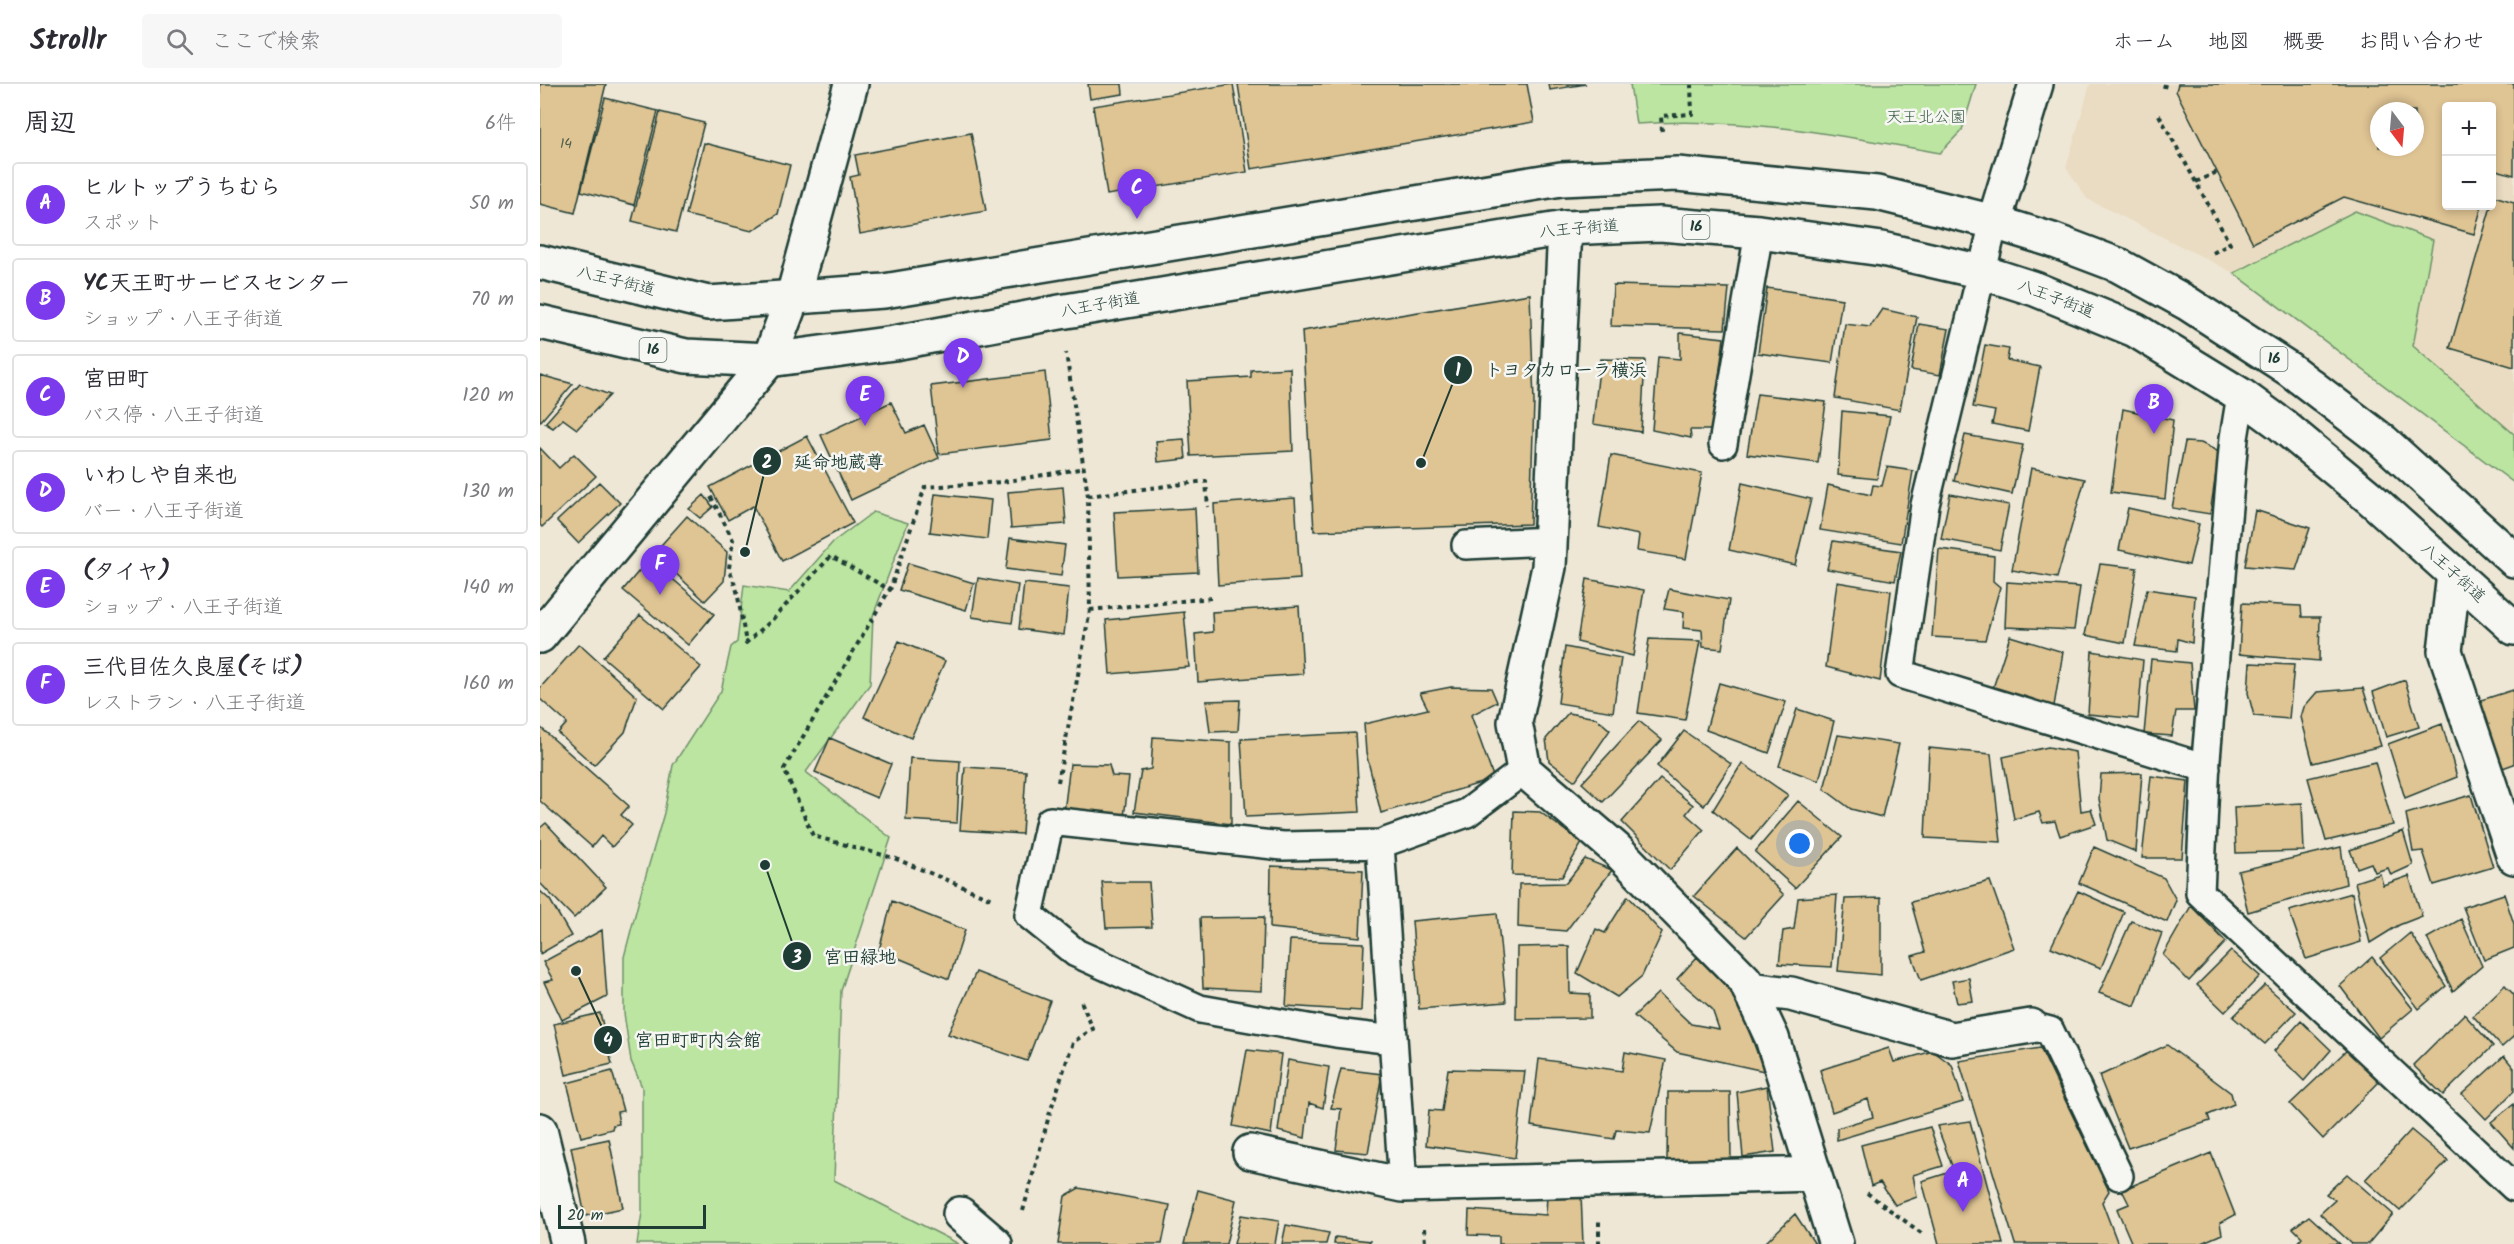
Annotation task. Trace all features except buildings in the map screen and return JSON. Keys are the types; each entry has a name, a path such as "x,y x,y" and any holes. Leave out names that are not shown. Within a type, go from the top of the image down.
{"main road":[{"path":"540,636 770,360 792,296 851,84"},
{"path":"1994,222 2036,84"},
{"name":"八王子街道","path":"540,262 708,303 884,291 1561,179 1677,174 1877,193 1994,222 2118,265 2197,309 2289,369 2383,441 2514,560"},
{"name":"八王子街道","path":"540,322 686,356 770,360 894,343 1060,312 1565,228 1660,224 1759,232 1882,249 1982,272 2035,289 2135,330 2241,395 2282,425 2369,496 2514,628"},
{"path":"1565,228 1549,567 1515,722 1524,770 1616,849 1745,980 1772,1038 1836,1244"},
{"path":"2454,573 2445,651 2514,857"},
{"path":"1749,989 1791,994 1952,1039 2031,1026"},
{"path":"540,1130 568,1244"},
{"path":"1250,1152 1403,1185 1814,1174"},
{"path":"960,1215 995,1244"}],"lane":[{"path":"1994,222 1925,505 1900,674 2206,768"},
{"path":"1723,444 1759,232"},
{"path":"2241,395 2234,438 2206,768 2200,893 2514,1187"},
{"path":"1466,545 1551,541"},
{"path":"1393,1040 1336,1033 1200,1009 1076,953 1029,915 1050,821 1283,846 1380,844 1467,813 1524,770"},
{"path":"1380,844 1403,1185"},
{"path":"2031,1026 2050,1031 2119,1176"}],"path":[{"path":"1661,123 1661,116 1692,114 1691,85"},
{"path":"2159,115 2230,244 2211,254"},
{"path":"2196,182 2217,172"},
{"path":"1050,821 1090,610 1088,496 1065,350"},
{"path":"690,457 733,540 729,568 737,591 746,643 771,621 831,556 890,590 891,587"},
{"path":"1029,915 894,858 813,836 784,769 891,587 925,487 1002,482 1085,468"},
{"path":"1088,496 1206,481 1208,507"},
{"path":"1090,610 1211,598"},
{"path":"1020,1222 1050,1112 1073,1042 1093,1029 1082,1002 1075,994"}],"shaded area":[{"path":"2090,84 2514,84 2514,483 2234,273 2087,199 2066,167"}],"green space":[{"name":"天王北公園","path":"1630,84 1976,84 1962,130 1940,153 1827,134 1751,125 1674,122 1636,124"},
{"path":"2355,211 2433,240 2413,346 2514,434 2514,483 2234,273"},
{"path":"873,512 908,523 873,616 870,684 806,772 891,838 841,991 834,1180 959,1244 637,1244 642,1213 642,1087 631,1061 624,1013 624,957 664,813 673,765 721,691 731,647 737,642 744,585 789,592 833,542"}],"place":[{"name":"宮田町","path":"1137,219"},
{"name":"いわしや自来也","path":"963,388"},
{"name":"(タイヤ)","path":"865,426"},
{"name":"YC天王町サービスセンター","path":"2154,434"},
{"name":"トヨタカローラ横浜","path":"1421,463"},
{"name":"延命地蔵尊","path":"745,552"},
{"name":"三代目佐久良屋(そば)","path":"660,595"},
{"name":"宮田緑地","path":"765,865"},
{"name":"宮田町町内会館","path":"576,971"},
{"name":"ヒルトップうちむら","path":"1963,1212"}]}
